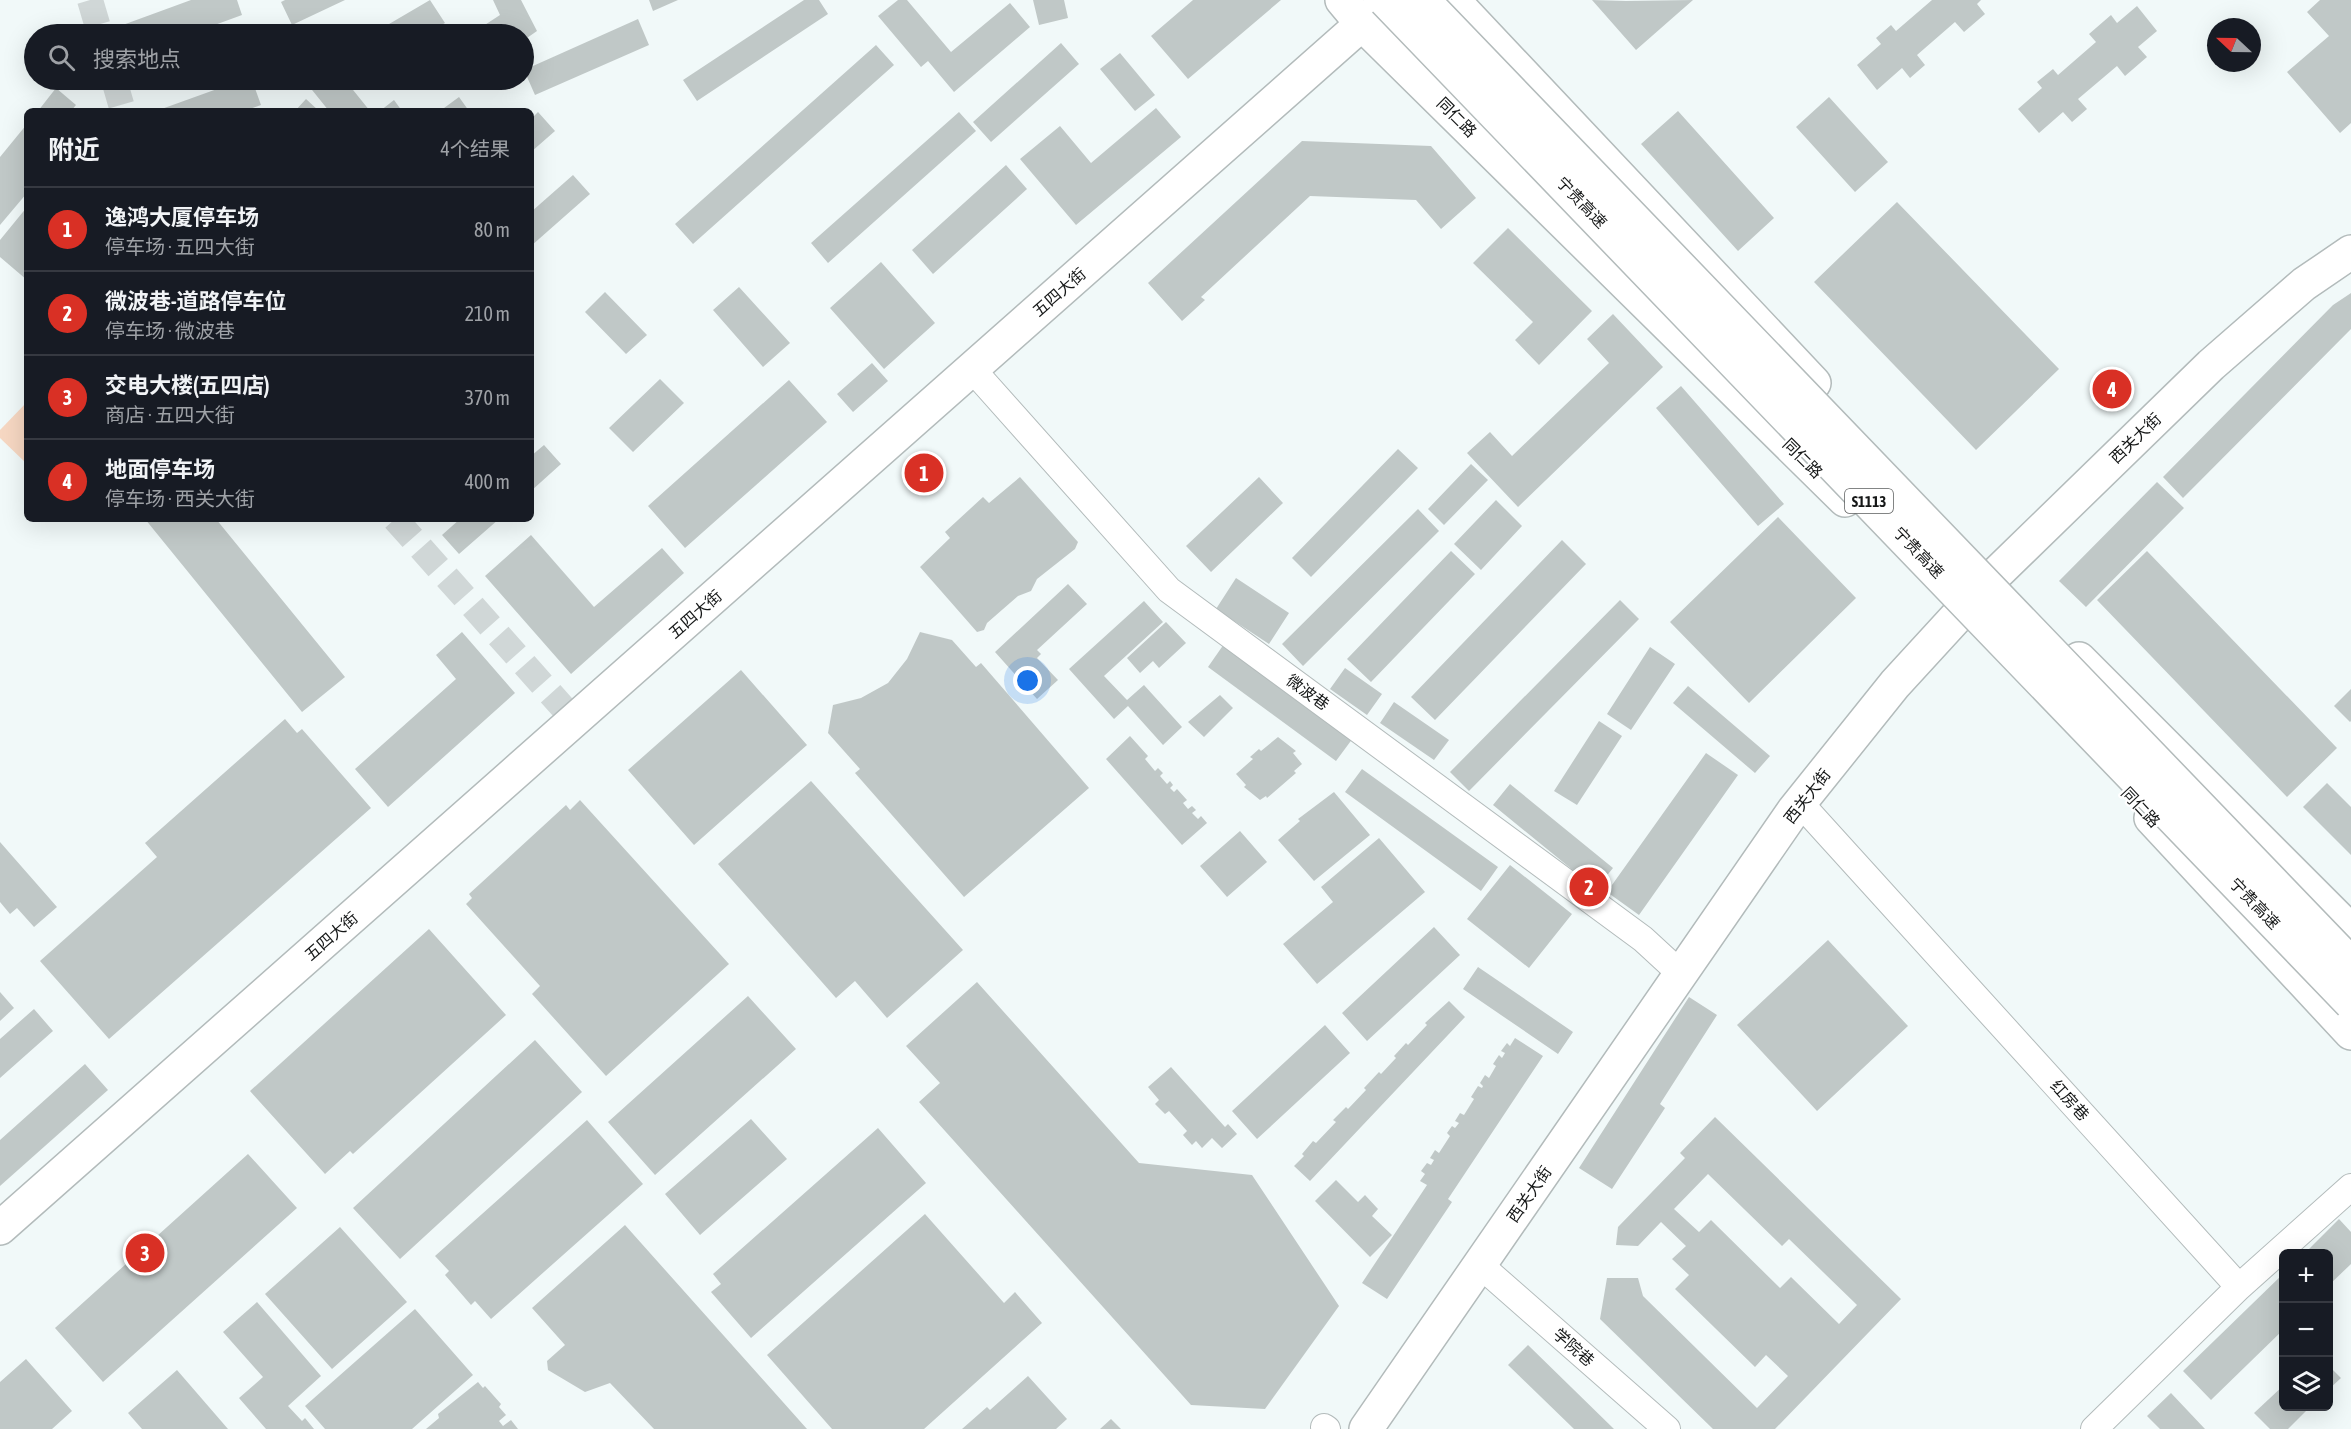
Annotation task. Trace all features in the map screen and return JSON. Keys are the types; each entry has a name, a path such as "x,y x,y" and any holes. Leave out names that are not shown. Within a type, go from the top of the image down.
{"main road":[{"name":"五四大街","path":"0,1228 972,369 1352,12 1387,0"},
{"name":"宁贵高速","path":"1387,0 2351,1003"},
{"name":"宁贵高速","path":"1423,0 2351,964"},
{"path":"1453,0 1995,575 2351,931"},
{"name":"同仁路","path":"1352,12 1959,613 2351,1033"},
{"name":"西关大街","path":"1366,1429 1800,803 1895,684 1995,575 2211,365 2304,284 2351,252"}],"street":[{"name":"微波巷","path":"972,369 1169,590 1642,939 1681,974"},
{"name":"红房巷","path":"1800,803 2240,1287"},
{"path":"2094,1429 2240,1287 2351,1187"},
{"name":"学院巷","path":"1480,1265 1667,1429"}],"shaded area":[{"path":"24,405 24,461 0,438 0,430"}],"building":[{"path":"191,0 237,0 242,15 217,24 125,24"},
{"path":"285,0 345,0 294,24 292,24 281,2"},
{"path":"430,0 445,23 443,24 389,24"},
{"path":"493,0 521,0 533,24 486,24 500,15"},
{"path":"649,0 678,0 653,11"},
{"path":"804,0 819,0 828,14 697,101 683,80"},
{"path":"898,0 907,0 951,52 1010,3 1030,27 954,92 928,61 921,67 878,16"},
{"path":"1033,0 1064,0 1068,18 1039,25"},
{"path":"1193,0 1281,0 1188,79 1151,36"},
{"path":"1592,0 1626,1 1693,0 1636,50"},
{"path":"1932,0 1981,0 1977,4 1985,14 1964,32 1955,22 1917,55 1925,65 1910,78 1902,68 1877,90 1857,65 1881,44 1876,38 1891,25 1896,31"},
{"path":"2320,0 2351,0 2351,123 2340,133 2287,72 2329,36 2307,12"},
{"path":"2137,6 2157,31 2138,47 2147,57 2125,76 2117,66 2078,99 2087,109 2072,122 2063,112 2039,133 2018,109 2042,88 2037,82 2053,69 2058,75 2096,42 2089,34 2111,15 2117,23"},
{"path":"638,19 649,45 535,95 533,90 534,66"},
{"path":"1061,43 1079,64 991,142 973,122"},
{"path":"876,45 894,65 693,244 675,224"},
{"path":"1120,53 1155,95 1135,111 1100,69"},
{"path":"54,90 58,90 76,105 74,108 40,108"},
{"path":"214,90 256,90 261,105 252,108 164,108"},
{"path":"312,90 353,90 368,108 327,108"},
{"path":"459,97 467,108 444,108"},
{"path":"1829,97 1888,162 1855,192 1796,127"},
{"path":"306,99 316,108 298,108"},
{"path":"394,100 400,108 384,108"},
{"path":"1156,108 1181,137 1076,225 1020,159 1060,126 1091,163"},
{"path":"1678,111 1774,218 1738,251 1641,144"},
{"path":"538,112 555,131 534,149 534,116"},
{"path":"959,112 976,131 828,263 811,243"},
{"path":"24,128 24,197 0,225 0,157"},
{"path":"1302,141 1431,146 1476,198 1441,229 1416,200 1310,196 1201,297 1205,300 1182,321 1148,283"},
{"path":"1006,165 1027,189 933,274 912,250"},
{"path":"573,175 590,194 534,243 534,209"},
{"path":"1897,202 2059,369 1976,450 1814,282"},
{"path":"24,211 24,277 0,257 0,240"},
{"path":"1508,228 1592,311 1539,365 1515,340 1533,322 1473,263"},
{"path":"881,262 935,323 884,369 830,308"},
{"path":"739,287 790,343 763,367 713,310"},
{"path":"605,292 647,335 626,354 585,312"},
{"path":"2351,293 2351,329 2183,498 2163,477 2333,305"},
{"path":"1613,314 1663,367 1518,507 1467,453 1490,432 1512,456 1609,363 1587,339"},
{"path":"872,363 888,381 853,412 837,394"},
{"path":"660,379 684,403 633,452 609,428"},
{"path":"789,380 827,422 685,548 648,506"},
{"path":"1681,386 1784,504 1758,526 1656,408"},
{"path":"544,445 561,464 534,488 534,453"},
{"path":"1398,449 1418,468 1311,577 1292,558"},
{"path":"1471,464 1488,480 1444,525 1428,509"},
{"path":"1020,477 1078,542 1075,549 1037,579 1031,591 1018,596 987,623 984,630 977,632 920,567 950,538 945,532 983,497 989,503"},
{"path":"1259,477 1283,503 1211,572 1186,546"},
{"path":"2157,482 2184,508 2086,607 2059,581"},
{"path":"1496,500 1522,526 1481,570 1454,544"},
{"path":"1418,509 1439,531 1303,666 1282,644"},
{"path":"1778,517 1856,598 1749,703 1670,622"},
{"path":"147,522 218,522 345,677 302,712"},
{"path":"457,522 496,522 459,554 442,535"},
{"path":"531,535 594,607 662,548 684,573 571,674 485,576"},
{"path":"1562,540 1586,564 1435,720 1411,697"},
{"path":"1451,551 1475,574 1371,682 1347,659"},
{"path":"2147,551 2337,748 2287,797 2097,600"},
{"path":"1236,578 1289,613 1269,644 1216,609"},
{"path":"1068,584 1087,604 1037,650 1041,654 1037,658 1058,680 1037,699 995,652"},
{"path":"1620,600 1639,619 1469,791 1450,772"},
{"path":"1144,601 1163,622 1104,676 1127,700 1144,685 1182,727 1163,745 1128,706 1114,719 1069,669"},
{"path":"1166,622 1186,643 1159,668 1153,661 1140,673 1127,658"},
{"path":"462,632 515,693 388,807 355,769 456,679 436,655"},
{"path":"920,632 952,640 976,667 981,663 1089,788 964,897 855,773 860,769 828,733 833,705 861,698 888,683 907,659"},
{"path":"1224,644 1353,738 1336,761 1208,667"},
{"path":"1650,647 1675,664 1631,730 1607,714"},
{"path":"1345,668 1382,694 1367,715 1330,689"},
{"path":"741,670 807,745 694,845 628,770"},
{"path":"1688,686 1770,756 1755,773 1673,703"},
{"path":"2351,689 2351,721 2350,722 2334,706"},
{"path":"1220,695 1233,708 1204,737 1188,722"},
{"path":"1394,702 1449,740 1434,760 1380,723"},
{"path":"285,719 297,733 302,729 371,808 109,1039 40,961 157,857 145,843"},
{"path":"1599,721 1622,736 1577,805 1554,791"},
{"path":"1130,736 1148,756 1145,759 1155,771 1158,768 1163,773 1160,776 1167,784 1170,781 1173,785 1170,788 1174,792 1177,789 1187,800 1183,803 1188,809 1192,806 1196,810 1192,813 1198,819 1201,816 1207,823 1182,845 1106,759"},
{"path":"1278,737 1296,751 1293,753 1302,764 1294,771 1296,773 1267,798 1266,796 1260,800 1244,787 1246,785 1236,774 1253,759 1250,757 1259,749 1261,751"},
{"path":"1706,753 1738,775 1639,915 1607,892"},
{"path":"1362,769 1498,867 1481,891 1345,792"},
{"path":"811,781 963,950 887,1018 855,981 836,998 718,864"},
{"path":"2327,783 2351,807 2351,855 2303,807"},
{"path":"1510,784 1613,868 1596,889 1493,805"},
{"path":"1334,792 1370,835 1314,881 1278,840 1300,821 1298,819"},
{"path":"580,800 729,964 606,1076 532,994 540,986 466,904 472,898 469,894 566,805 570,810"},
{"path":"1240,831 1267,862 1227,897 1200,866"},
{"path":"1379,838 1425,892 1317,984 1283,944 1333,902 1321,887"},
{"path":"0,842 57,907 34,927 17,908 10,914 0,902"},
{"path":"1510,865 1572,914 1529,968 1467,919"},
{"path":"1434,927 1460,955 1367,1041 1342,1013"},
{"path":"429,929 506,1015 353,1154 350,1151 325,1174 250,1091"},
{"path":"1828,940 1908,1026 1817,1111 1737,1025"},
{"path":"1478,967 1573,1032 1558,1054 1463,989"},
{"path":"977,982 1139,1163 1252,1175 1339,1306 1265,1409 1191,1405 919,1102 940,1083 906,1046"},
{"path":"0,992 14,1008 0,1021"},
{"path":"748,996 796,1049 655,1175 608,1122"},
{"path":"1689,997 1717,1015 1660,1104 1665,1108 1612,1189 1579,1168"},
{"path":"1449,1001 1465,1017 1310,1181 1294,1166 1304,1156 1302,1154 1313,1141 1316,1143 1336,1122 1333,1120 1346,1107 1348,1109 1379,1072 1381,1074 1396,1058 1394,1056 1406,1043 1408,1045 1427,1025 1425,1023"},
{"path":"34,1009 53,1031 0,1078 0,1039"},
{"path":"1325,1025 1350,1053 1257,1139 1232,1111"},
{"path":"1515,1038 1543,1056 1448,1199 1452,1202 1387,1299 1362,1283 1427,1185 1420,1181 1425,1174 1421,1171 1427,1163 1431,1165 1434,1160 1430,1158 1435,1150 1439,1153 1450,1136 1447,1133 1452,1126 1455,1128 1459,1123 1455,1121 1460,1113 1464,1115 1474,1099 1471,1097 1478,1086 1482,1088 1480,1083 1485,1075 1489,1078 1496,1066 1493,1064 1499,1055 1502,1058 1505,1053 1501,1051 1507,1043 1510,1046"},
{"path":"535,1040 582,1092 400,1259 353,1208"},
{"path":"85,1064 108,1090 0,1186 0,1140"},
{"path":"1171,1067 1225,1127 1228,1124 1237,1134 1222,1148 1212,1138 1202,1148 1196,1141 1192,1145 1183,1135 1187,1131 1169,1111 1165,1114 1155,1104 1159,1100 1148,1087"},
{"path":"1715,1117 1901,1299 1775,1429 1713,1429 1600,1319 1607,1278 1638,1278 1643,1296 1757,1408 1788,1376 1766,1355 1755,1367 1675,1289 1689,1275 1672,1259 1686,1246 1661,1222 1638,1246 1616,1245 1618,1227 1685,1158 1680,1153","holes":["1708,1174 1782,1246 1789,1239 1857,1305 1839,1324 1791,1277 1780,1288 1711,1220 1699,1232 1674,1209"]},
{"path":"751,1119 787,1159 700,1235 665,1194"},
{"path":"587,1120 643,1184 491,1319 475,1301 471,1305 445,1275 449,1271 435,1256"},
{"path":"878,1128 926,1183 751,1338 711,1292 721,1284 713,1274"},
{"path":"248,1154 297,1208 103,1382 55,1328"},
{"path":"1336,1180 1358,1202 1365,1195 1378,1209 1372,1216 1392,1235 1370,1257 1315,1201"},
{"path":"925,1214 1004,1303 1015,1292 1042,1323 924,1429 832,1429 767,1355"},
{"path":"2339,1219 2351,1232 2351,1264 2333,1281 2333,1249 2309,1249"},
{"path":"625,1225 807,1429 654,1429 610,1383 585,1392 548,1370 547,1361 565,1345 532,1308"},
{"path":"340,1227 407,1302 332,1369 265,1294"},
{"path":"2279,1278 2279,1334 2211,1400 2183,1371"},
{"path":"257,1302 321,1376 288,1406 302,1421 305,1418 314,1429 266,1429 239,1398 263,1377 223,1332"},
{"path":"415,1309 473,1375 412,1429 325,1429 305,1406"},
{"path":"1528,1345 1614,1429 1574,1429 1508,1365"},
{"path":"26,1359 72,1411 52,1429 0,1429 0,1382"},
{"path":"177,1370 228,1429 142,1429 128,1413"},
{"path":"2333,1370 2341,1378 2333,1385"},
{"path":"1028,1376 1067,1419 1056,1429 962,1429 987,1407 990,1410"},
{"path":"478,1382 483,1388 485,1386 501,1404 499,1407 506,1415 499,1421 503,1426 511,1420 518,1429 426,1429 439,1418 438,1414"},
{"path":"2279,1390 2279,1411 2306,1411 2288,1429 2270,1429 2254,1413"},
{"path":"2171,1393 2205,1429 2160,1429 2147,1416"},
{"path":"1111,1419 1121,1429 1100,1429"}],"tunnel":[{"path":"90,0 97,24"},
{"path":"117,90 122,108"},
{"path":"398,522 574,720"}],"place":[{"name":"地面停车场","path":"2112,389"},
{"name":"逸鸿大厦停车场","path":"924,473"},
{"name":"微波巷-道路停车位","path":"1589,887"},
{"name":"交电大楼(五四店)","path":"145,1253"}]}
